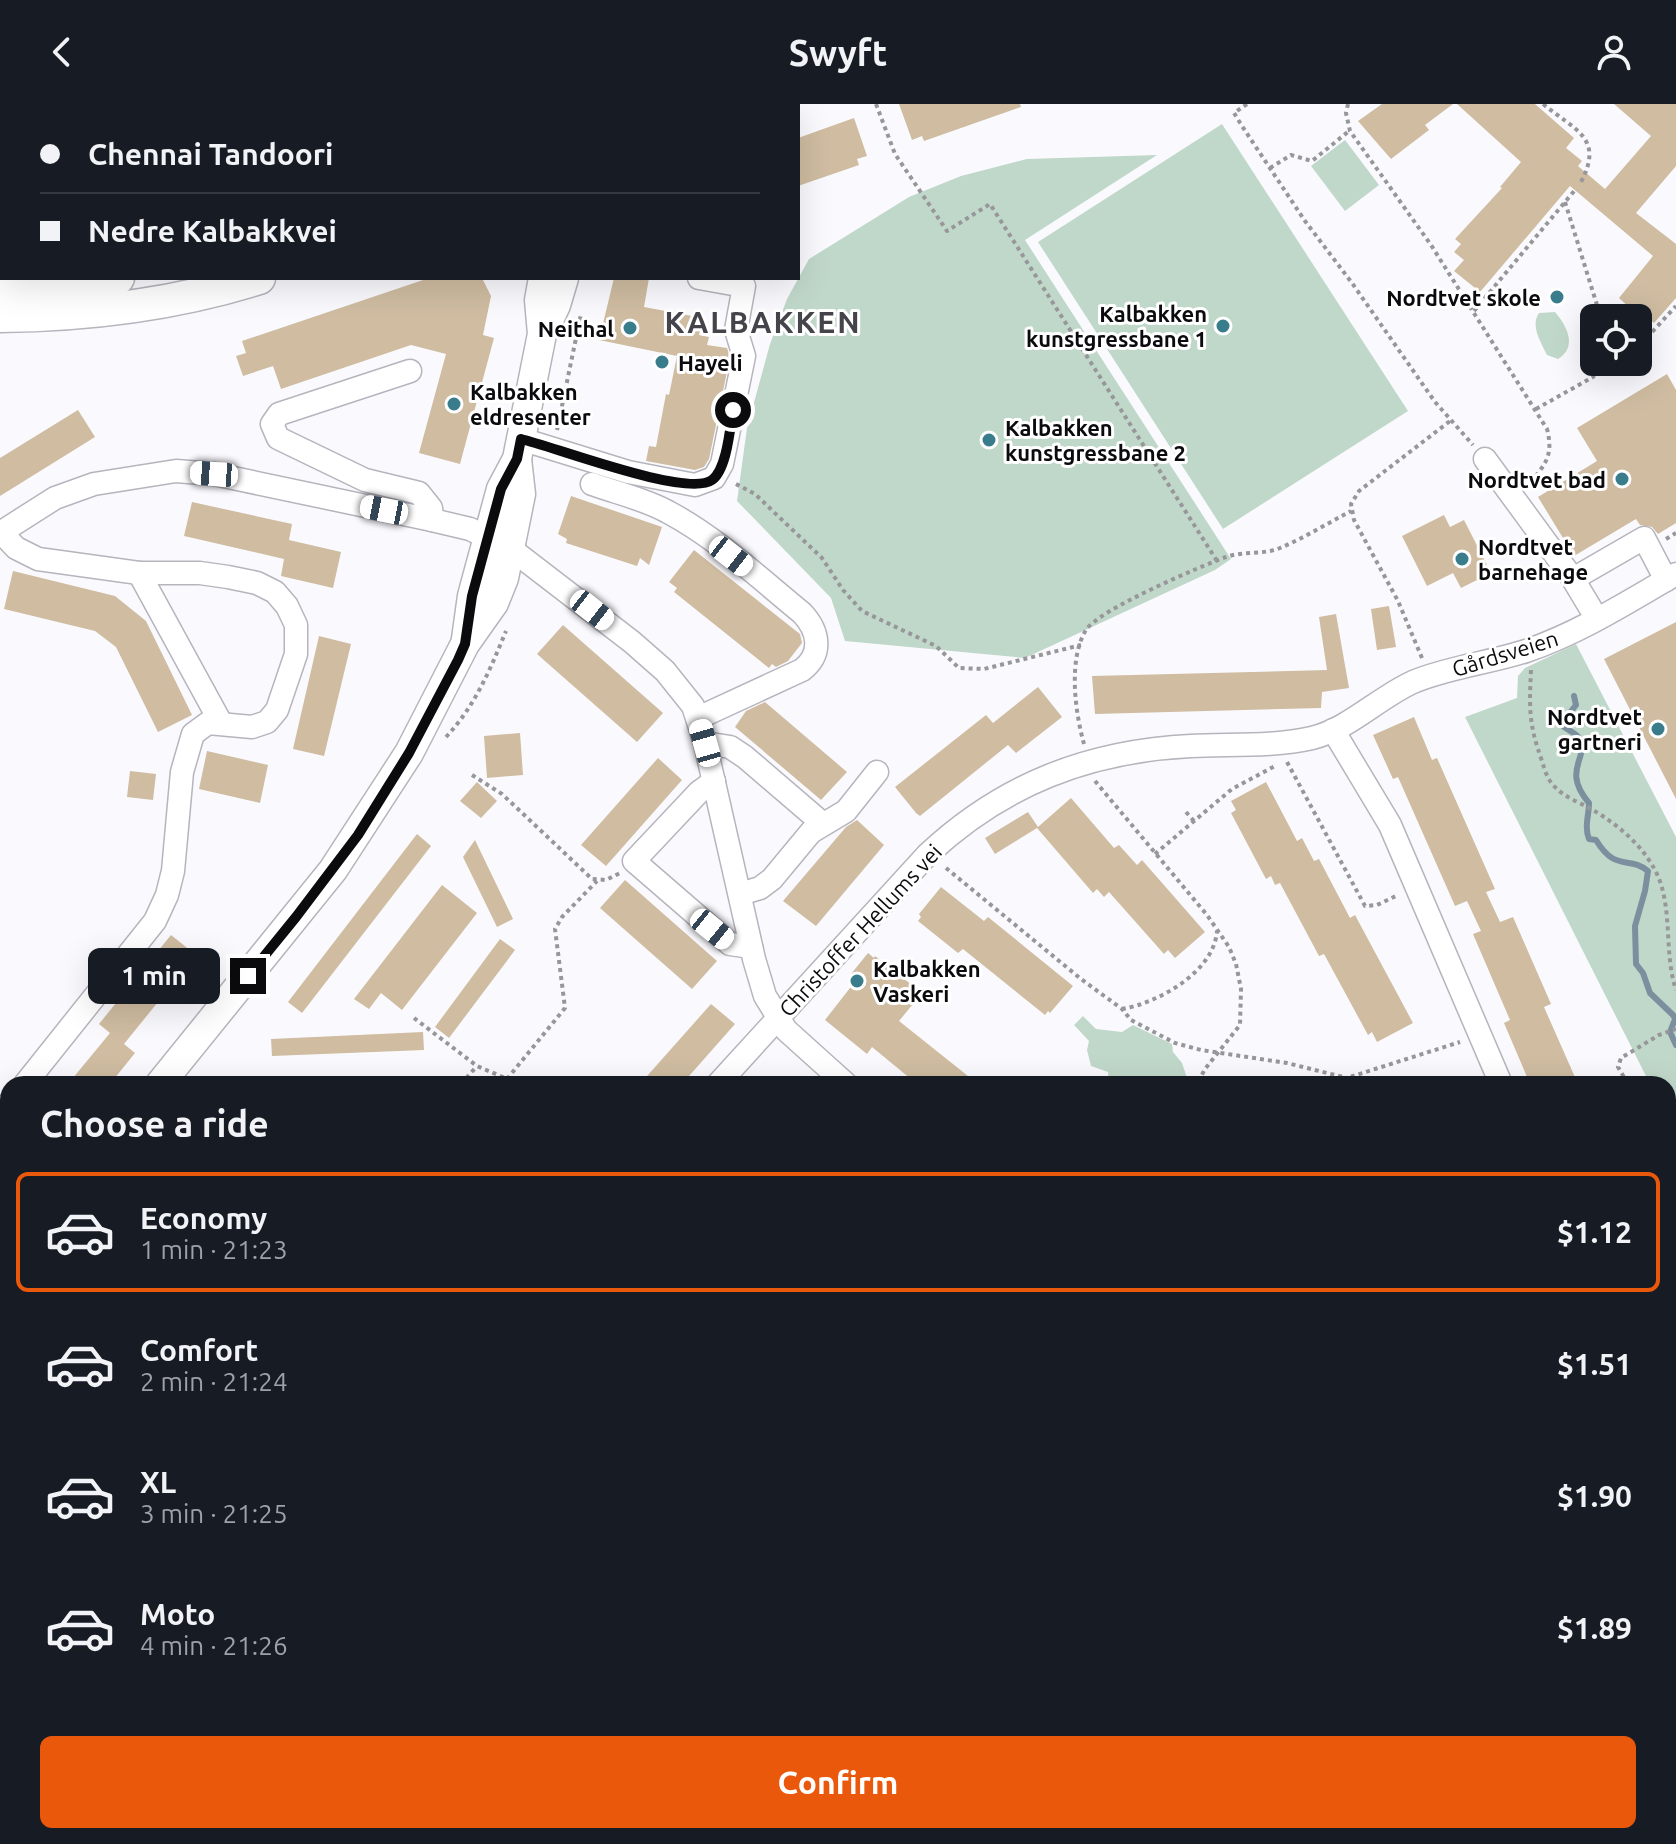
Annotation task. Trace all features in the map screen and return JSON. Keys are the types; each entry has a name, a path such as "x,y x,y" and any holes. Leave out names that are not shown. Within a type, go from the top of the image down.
{"highway":[{"path":"0,295 104,280"},
{"path":"0,316 94,312 140,306 251,280"}],"main road":[{"path":"542,334 539,300 543,280"},
{"path":"167,1076 296,917 358,835 423,729 483,652 494,603 500,543 521,494 519,449 542,334 563,280"}],"street":[{"path":"519,449 554,448 628,472 695,485 714,478 722,464 744,356 736,330 744,286 710,280"},
{"path":"410,371 279,414 272,424 278,438 365,480 419,493 431,508 432,520"},
{"path":"1485,459 1573,579 1597,619"},
{"path":"31,1076 155,921 167,895 173,871 182,772 193,734 208,723 252,727 267,722 277,710 296,654 296,625 287,606 275,592 257,583 200,573 139,573 38,559 16,548 1,533 55,498 94,484 176,471 214,474 470,529 500,543 665,671 682,689 698,718 759,979 778,1019 797,1042 837,1076"},
{"path":"592,484 655,505 679,518 708,537 802,613 815,629 817,640 813,660 802,670 698,718"},
{"path":"1573,579 1644,538 1671,577"},
{"path":"139,573 221,723"},
{"name":"Gårdsveien","path":"1333,730 1399,689 1428,675 1527,651 1597,619 1671,577"},
{"path":"1333,730 1390,825 1498,1076"},
{"name":"Christoffer Hellums vei","path":"725,1076 928,854 963,824 1007,796 1034,781 1085,763 1155,749 1282,752 1333,730"},
{"path":"705,743 730,747 745,757 822,823"},
{"path":"740,894 766,884 822,823 846,811 877,772"},
{"path":"714,781 699,792 634,861 730,944 751,947"}],"path":[{"path":"876,104 895,154 947,231 990,204 1217,561"},
{"path":"1247,104 1234,113 1305,221 1450,421 1485,459"},
{"path":"1348,104 1346,113 1350,131 1409,212 1547,429 1550,453 1544,466 1515,499"},
{"path":"1545,105 1584,138 1590,147 1590,166 1580,184"},
{"path":"1270,168 1291,155 1312,161 1350,131"},
{"path":"1474,311 1575,190"},
{"path":"1565,202 1597,304"},
{"path":"1652,332 1676,306"},
{"path":"554,448 581,310"},
{"path":"1536,409 1594,376"},
{"path":"1428,675 1398,601 1351,511 1353,499 1359,491 1450,421"},
{"path":"714,478 737,484 755,494 822,558 851,602 862,611 936,646 959,668 984,669 1081,645"},
{"path":"1203,1076 1240,1025 1242,1004 1236,964 1217,928 1085,763 1076,703 1081,645 1087,628 1101,615 1229,556 1265,553 1281,548 1351,511"},
{"path":"1527,651 1531,671 1529,706 1532,732 1547,777 1556,789 1609,820 1640,848 1661,885 1676,990"},
{"path":"1155,854 1232,789 1282,752 1365,906 1377,905 1416,886"},
{"path":"472,775 502,794 580,869 597,881"},
{"path":"1186,812 1194,821"},
{"path":"928,854 1122,1009 1131,1020 1175,1043 1287,1063 1339,1076"},
{"path":"509,1076 565,1008 555,929 562,917 597,881 614,877 634,861"},
{"path":"1122,1009 1156,998 1189,976 1211,952 1217,928"},
{"path":"414,1018 477,1066 500,1076"},
{"path":"1623,1076 1618,1067 1621,1058 1659,1035 1676,1029"},
{"path":"1353,1076 1480,1036"},
{"path":"468,1076 477,1066"}],"green space":[{"name":"Kalbakken kunstgressbane 1","path":"1222,124 1408,411 1223,529 1038,242"},
{"path":"1345,140 1379,185 1345,211 1311,166"},
{"path":"1157,155 1025,240 1231,559 1215,570 1025,658 845,641 831,598 737,501 747,428 770,344 787,299 809,259 909,197 961,176 1027,159"},
{"path":"1555,312 1566,330 1569,343 1568,349 1558,359 1547,355 1537,334 1536,323 1539,313"},
{"path":"1576,644 1676,837 1676,1076 1646,1076 1465,717 1517,698 1518,676 1525,668"},
{"path":"1083,1016 1096,1029 1122,1032 1133,1025 1172,1044 1186,1076 1108,1076 1108,1072 1091,1066 1087,1050 1089,1041 1074,1025"}],"building":[{"path":"899,104 1020,104 1021,107 924,141 922,136 912,140"},
{"path":"1382,104 1453,104 1425,125 1429,130 1391,159 1358,121"},
{"path":"1457,104 1535,104 1574,138 1566,148 1582,161 1578,166 1605,189 1651,136 1614,104 1676,104 1676,166 1636,213 1676,244 1676,298 1654,323 1652,304 1626,304 1619,298 1653,256 1570,186 1480,292 1454,271 1464,260 1454,252 1461,244 1455,239 1502,188 1521,162"},
{"path":"854,118 867,156 857,159 859,165 800,185 800,137"},
{"path":"423,280 483,280 491,296 483,335 494,338 460,464 419,453 446,354 411,345 281,389 273,366 243,376 236,356 246,353 242,341"},
{"path":"614,280 649,280 644,307 703,318 699,335 709,337 707,345 727,348 730,357 709,459 704,467 695,470 646,461 649,446 656,447 677,356 599,340"},
{"name":"Nordtvet bad","path":"1667,374 1676,390 1676,523 1658,534 1652,527 1640,525 1636,519 1574,556 1538,497 1597,461 1577,428"},
{"path":"78,410 95,437 0,496 0,458"},
{"path":"571,496 662,527 649,565 640,558 637,566 566,543 567,539 558,534"},
{"path":"192,502 292,524 289,540 341,552 333,588 281,576 284,559 184,536"},
{"path":"1444,515 1450,527 1464,520 1491,573 1461,588 1453,573 1427,586 1402,536"},
{"path":"694,550 800,634 802,643 788,661 776,667 772,664 769,668 674,592 677,588 669,582"},
{"path":"13,571 115,596 146,621 192,715 158,732 116,647 95,631 4,609"},
{"path":"1389,606 1396,647 1377,650 1371,609"},
{"path":"1336,614 1349,688 1322,692 1321,708 1095,714 1092,676 1327,670 1319,617"},
{"name":"Nordtvet gartneri","path":"1676,622 1676,799 1604,659"},
{"path":"563,625 663,713 637,742 537,654"},
{"path":"319,636 351,644 324,756 293,749"},
{"path":"1038,687 1062,717 1016,753 1008,745 920,816 916,813 895,787 986,715 993,723"},
{"path":"765,702 847,772 821,800 735,727 746,711"},
{"path":"1414,717 1432,760 1437,758 1495,889 1486,892 1500,922 1513,917 1551,1004 1544,1007 1574,1076 1527,1076 1504,1023 1510,1020 1473,934 1481,931 1467,901 1455,906 1398,777 1393,779 1373,735"},
{"path":"520,733 523,775 487,778 484,736"},
{"path":"207,751 268,765 260,803 199,789"},
{"path":"658,758 682,780 606,866 581,845"},
{"path":"130,771 156,774 153,800 127,797"},
{"path":"477,782 497,801 481,818 460,801"},
{"path":"1266,782 1297,841 1302,838 1314,861 1319,859 1350,918 1355,915 1413,1023 1377,1042 1372,1032 1368,1035 1324,954 1319,956 1280,883 1275,885 1271,876 1266,879 1231,813 1236,810 1231,801"},
{"path":"1071,798 1114,848 1119,845 1137,865 1142,860 1205,932 1175,958 1168,950 1164,954 1109,892 1104,897 1097,889 1093,893 1037,828 995,854 985,838 1028,812 1038,827"},
{"path":"857,820 884,845 816,926 783,901 846,827"},
{"path":"417,834 431,846 302,1013 288,1002"},
{"path":"475,840 513,919 497,927 463,857"},
{"path":"625,880 717,961 692,989 600,908"},
{"path":"442,885 477,913 402,1010 381,993 369,1009 354,999"},
{"path":"941,887 984,921 988,917 1073,986 1050,1013 1048,1011 1045,1015 963,949 958,953 918,921 921,917 919,914"},
{"path":"171,935 196,955 124,1044 135,1053 116,1076 75,1076 110,1033 99,1024"},
{"path":"500,939 515,950 449,1038 435,1027"},
{"path":"868,953 922,993 899,1021 968,1076 907,1076 872,1047 867,1054 825,1020 857,979 851,974"},
{"path":"711,1004 735,1024 689,1076 647,1076"},
{"path":"423,1032 424,1050 272,1056 271,1039"}],"waterway":[{"path":"1574,696 1576,705 1565,719 1564,727 1578,736 1582,745 1576,773 1581,791 1589,803 1589,839 1596,840 1610,857 1648,871 1635,926 1636,964 1650,993 1675,1019 1670,1032 1676,1045"}],"place":[{"name":"Nordtvet skole","path":"1557,297"},
{"name":"Kalbakken kunstgressbane 1","path":"1223,326"},
{"name":"Neithal","path":"630,328"},
{"name":"Hayeli","path":"662,362"},
{"name":"Kalbakken eldresenter","path":"454,404"},
{"name":"Kalbakken kunstgressbane 2","path":"989,440"},
{"name":"Nordtvet bad","path":"1622,479"},
{"name":"Nordtvet barnehage","path":"1462,559"},
{"name":"Nordtvet gartneri","path":"1658,729"},
{"name":"Kalbakken Vaskeri","path":"857,981"}],"district":[{"name":"KALBAKKEN","path":"763,322"}],"route":[{"path":"248,976 358,835 423,729 465,644 472,596 501,489 517,459 521,439 628,472 704,484 714,478 722,464 733,410"}]}
